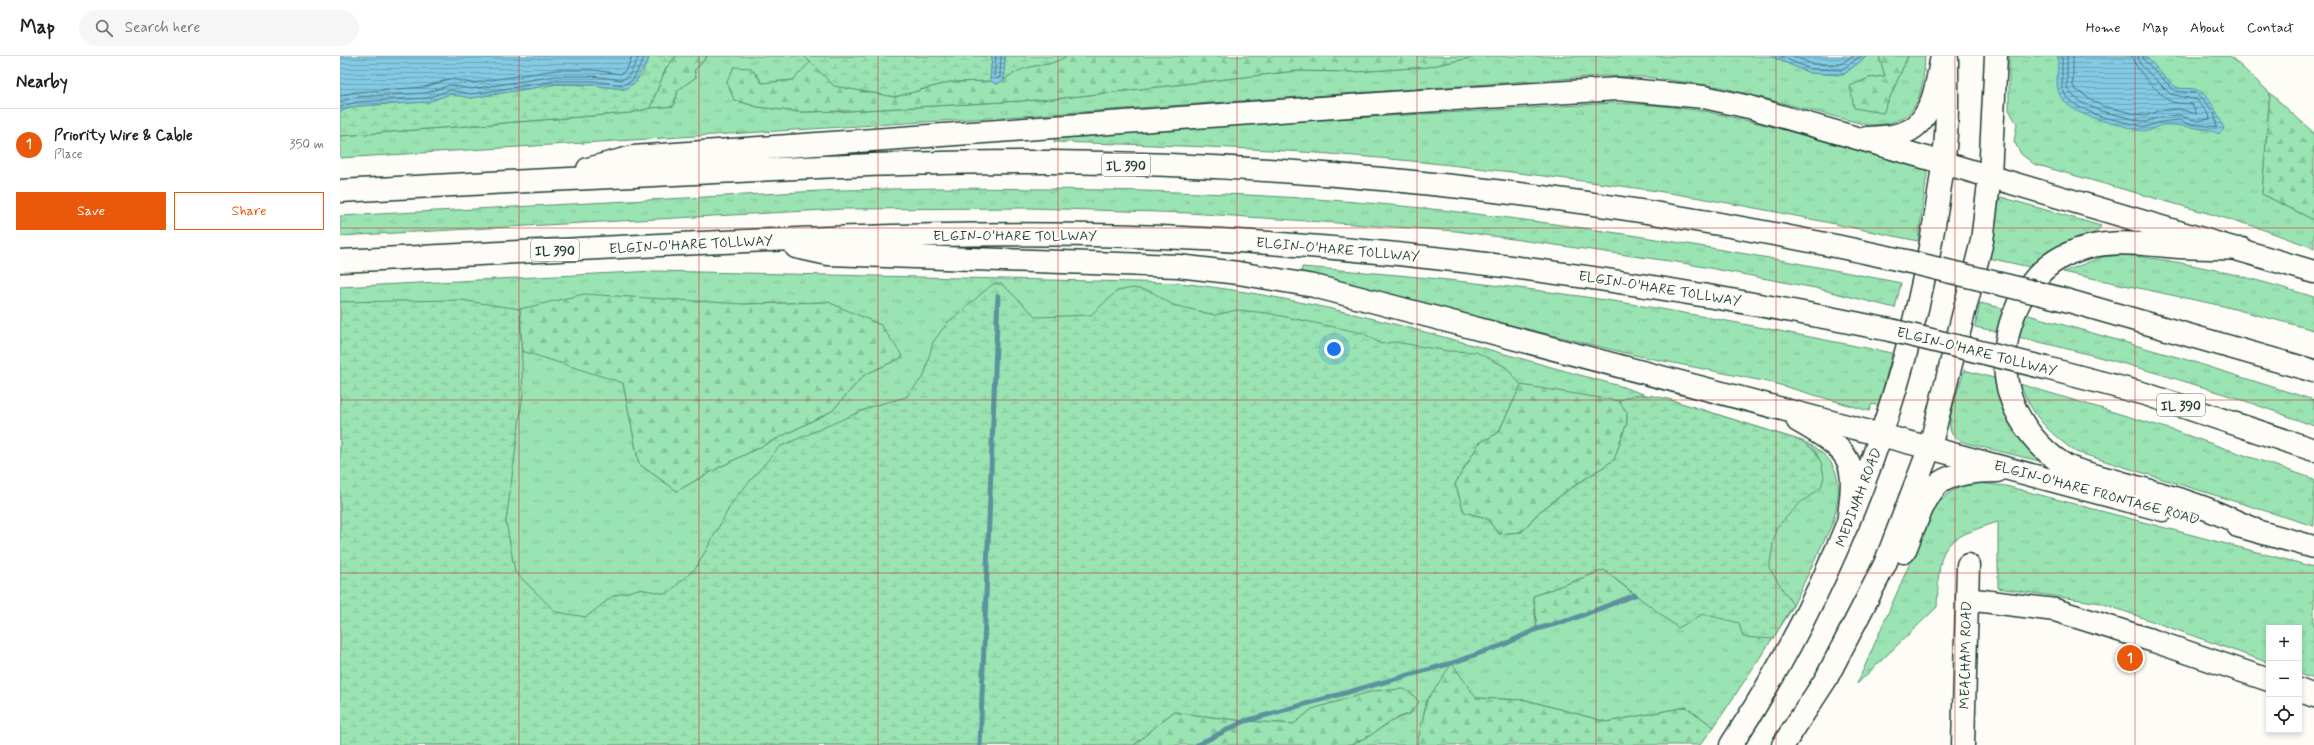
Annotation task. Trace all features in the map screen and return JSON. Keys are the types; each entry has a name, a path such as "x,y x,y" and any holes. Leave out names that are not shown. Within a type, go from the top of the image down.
{"main road":[{"path":"1859,139 1893,136 1910,130 1926,115 1935,89 1942,56"},
{"name":"MEDINAH ROAD","path":"1731,745 1793,638 1848,523 1870,472 1912,328 1934,228 1944,163 1947,56"},
{"path":"1783,745 1826,679 1885,564 1930,447 1982,240 1990,176 1996,56"},
{"path":"546,180 633,157 1405,102 1618,89 1704,97 1749,107 2242,249 2314,272"},
{"name":"IL 390","path":"340,190 811,167 1050,162 1237,169 1350,177 1496,192 1655,214 1769,233 1906,261 2062,299 2314,371"},
{"name":"ELGIN-O'HARE TOLLWAY","path":"340,261 769,240 1005,234 1158,237 1292,244 1428,256 1688,291 1890,330 2145,394 2314,450"},
{"path":"769,240 828,254 1178,266 1238,273 1321,288 1772,407 1819,433 1843,450 1852,470 1852,493 1848,523"},
{"path":"2242,249 2128,243 2098,244 2069,253 2051,264 2032,281 2018,304 2010,325 2006,350 2005,374 2011,399 2023,422 2041,447 2065,465 2197,505 2252,528"},
{"name":"ELGIN-O'HARE FRONTAGE ROAD","path":"1772,407 1930,447 2013,471 2193,518 2252,528 2314,547"},
{"path":"1826,679 1859,648 1931,494 1938,484 1961,474 1979,471 2013,471"},
{"name":"MEACHAM ROAD","path":"1963,745 1968,565"},
{"path":"1966,599 2055,610 2266,679"},
{"path":"2302,691 2314,696"}],"green space":[{"path":"650,56 676,56 666,68 650,108 630,113 340,136 340,111 357,106 428,102 450,94 471,98 557,84 592,85 624,89 641,76"},
{"path":"676,56 707,56 694,71 696,77 678,90 674,106 650,108 666,68"},
{"path":"708,56 992,56 990,81 950,82 895,97 794,80 762,83 756,73 734,100 758,107 799,112 847,111 1054,99 1296,71 1354,72 1427,67 1479,56 1770,56 1810,73 1843,75 1867,56 1879,56 1885,76 1869,78 1850,87 1883,113 1908,56 1925,56 1922,85 1919,97 1914,107 1907,115 1897,121 1884,124 1867,125 1721,87 1646,77 1604,76 1037,115 340,158 340,136 630,113 650,108 674,106 678,90 696,77 694,71"},
{"path":"804,56 992,56 990,81 950,82 895,97 834,86"},
{"path":"1005,56 1068,56 1052,63 1019,70 1004,80"},
{"path":"1068,56 1479,56 1427,67 1354,72 1296,71 1054,99 847,111 799,112 758,107 734,100 727,82 734,67 751,68 762,83 793,80 810,62 835,86 895,97 950,82 990,81 997,84 1012,73 1033,65 1048,64"},
{"path":"1879,56 1908,56 1883,113 1854,108 1850,86 1869,78 1885,76"},
{"path":"2009,56 2230,56 2270,93 2262,194 2314,220 2314,248 2253,226 2034,164 2021,154 2014,141 2017,124 2009,110"},
{"path":"2270,93 2314,133 2314,220 2262,194"},
{"path":"1612,103 1654,105 1705,111 1762,124 1926,168 1927,174 1918,241 1696,197 1621,186 1413,161 1271,150 1054,142 1055,136"},
{"path":"939,188 1069,189 1199,193 1394,205 1626,234 1736,252 1901,283 1895,308 1815,288 1683,263 1456,231 1189,213 1029,208 844,209 340,236 340,216 840,190"},
{"path":"2001,197 2101,226 2094,233 2062,246 2034,268 1989,258 1996,209"},
{"path":"2124,255 2172,261 2220,271 2314,297 2314,330 2223,306 2063,272 2102,257"},
{"path":"1302,267 1441,279 1579,296 1697,315 1892,353 1879,406 1872,404 1869,411 1773,383 1634,355 1301,274"},
{"path":"655,271 1180,283 1236,290 1346,312 1456,340 1620,386 1646,395 1668,399 1802,441 1815,448 1832,464 1838,484 1838,495 1833,522 1790,612 1714,727 1686,707 1607,722 1526,700 1476,698 1427,700 1417,745 1351,745 1395,720 1411,713 1312,709 1294,724 1245,721 1173,712 1134,745 340,745 340,287","holes":["828,302 903,357 864,375 832,411 718,468 677,491 639,464 623,383 743,304"]},
{"path":"993,284 1002,284 1036,317 1091,315 1117,291 1133,288 1152,292 1173,305 1215,315 1237,310 1267,313 1363,333 1381,344 1395,342 1448,351 1476,352 1506,367 1521,385 1498,433 1479,443 1455,484 1464,512 1486,518 1499,534 1522,532 1538,513 1568,490 1614,460 1627,422 1627,413 1619,401 1631,396 1643,395 1668,399 1802,441 1815,451 1821,462 1824,477 1821,488 1800,503 1776,528 1769,568 1793,605 1773,639 1743,637 1739,623 1703,614 1678,628 1604,570 1533,596 1537,629 1503,645 1452,663 1245,721 1173,712 1134,745 340,745 340,302 460,300 520,309 523,393 506,522 515,572 556,612 586,617 613,596 639,589 667,594 696,568 733,501 779,447 873,406 906,397 924,376 933,342 948,322"},
{"path":"584,294 743,304 828,302 881,325 903,357 864,375 832,411 718,468 677,491 639,464 623,383 522,351 520,309"},
{"path":"1980,303 2006,309 1999,332 1975,327"},
{"path":"2025,314 2184,359 2314,400 2314,426 2278,412 2168,376 2093,355 2018,337"},
{"path":"1964,370 1994,378 2001,403 2011,424 2017,434 2033,453 2043,462 1966,443 1953,436 1951,432 1950,419"},
{"path":"2020,384 2163,427 2314,479 2314,526 2076,452 2057,438 2042,423 2030,406"},
{"path":"1521,385 1619,401 1627,413 1627,423 1614,460 1568,490 1538,513 1522,532 1499,534 1486,518 1464,512 1455,484 1479,443 1498,433"},
{"path":"1978,483 2006,486 2314,567 2314,679 2302,675 2302,625 2266,625 2266,662 2101,603 1998,588 1998,522 1963,535 1953,541 1946,549 1939,571 1937,607 1857,684 1933,510 1948,494 1963,487"},
{"path":"1604,570 1635,595 1570,620 1537,629 1533,596"},
{"path":"1452,663 1476,698 1526,700 1607,722 1686,707 1714,727 1700,745 1417,745 1427,700"},
{"path":"1404,689 1412,694 1419,702 1411,713 1392,720 1371,735 1351,745 1134,745 1173,712 1245,721 1294,724 1312,709 1373,691"}],"water":[{"path":"340,56 650,56 635,83 624,89 592,85 557,84 471,98 450,94 428,102 357,106 340,111"},
{"path":"992,56 1005,56 1004,80 997,84 990,81"},
{"path":"1770,56 1867,56 1843,75 1810,73"},
{"path":"2058,56 2145,56 2176,87 2195,89 2202,93 2210,101 2224,129 2219,134 2192,127 2163,125 2148,131 2144,131 2093,118 2075,110 2062,98 2058,90"}],"waterway":[{"path":"980,745 998,296"},
{"path":"1197,745 1245,721 1452,663 1503,645 1537,629 1570,620 1635,595"}],"place":[{"name":"Priority Wire & Cable","path":"2130,658"}]}
